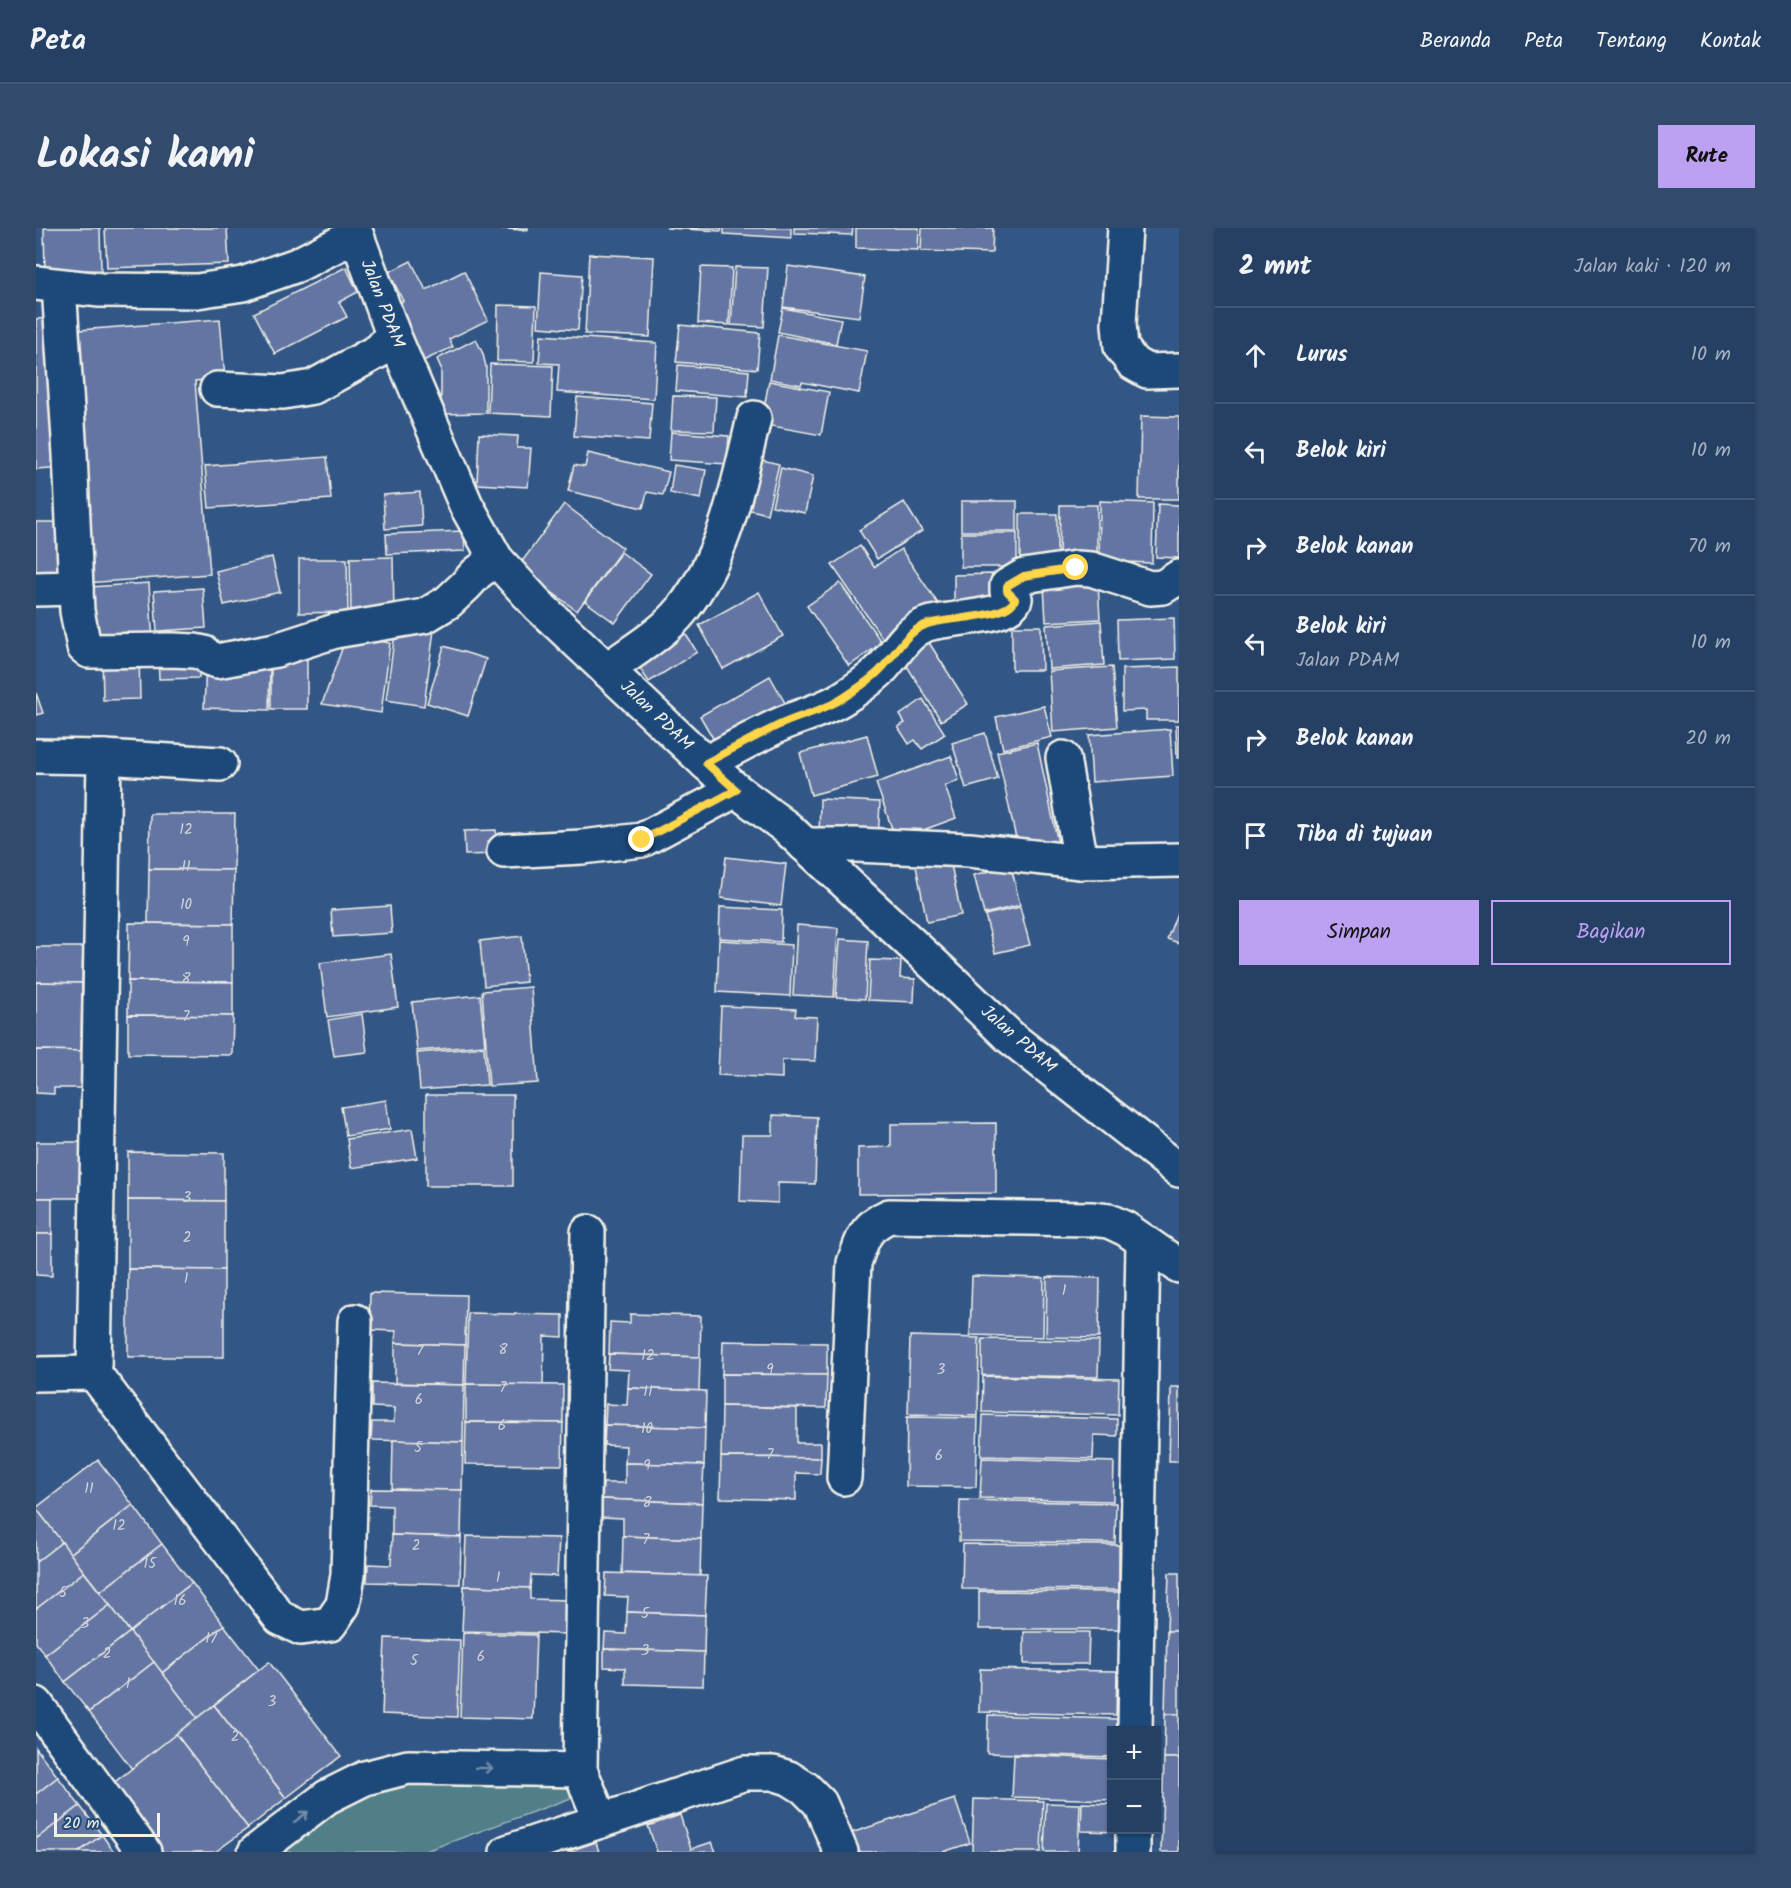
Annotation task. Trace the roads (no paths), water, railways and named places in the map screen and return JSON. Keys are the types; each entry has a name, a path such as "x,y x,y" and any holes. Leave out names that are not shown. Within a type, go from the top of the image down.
{"street":[{"path":"1125,228 1119,324 1121,347 1133,363 1147,371 1179,370"},
{"path":"355,231 297,265 243,284 197,291 100,290 48,285 70,454 77,611 84,647 89,651 204,652 210,659 217,661 276,650 335,631 425,616 448,602 496,558"},
{"name":"Jalan PDAM","path":"355,231 393,334 466,505 496,558 539,606 706,763 736,790 787,828 1010,1037 1179,1170"},
{"path":"217,389 283,392 313,387 380,350 393,334"},
{"path":"607,670 662,630 682,610 706,573 725,531 754,418"},
{"path":"706,763 776,726 841,700 877,673 909,635 924,625 990,614 1014,604 1015,599 1007,591 1007,586 1024,576 1076,568 1091,569 1150,588 1163,587 1179,577"},
{"path":"36,589 76,588"},
{"path":"36,756 104,757 220,764"},
{"path":"104,757 94,1373 280,1618 301,1628 330,1624 343,1605 348,1575 355,1321"},
{"path":"1063,759 1081,862"},
{"path":"504,851 582,847 642,840 736,790"},
{"path":"805,845 969,850 1081,862 1179,860"},
{"path":"844,1478 854,1263 865,1235 875,1222 889,1216 1109,1221 1126,1229 1179,1266"},
{"path":"588,1232 580,1770 601,1821"},
{"path":"1135,1726 1143,1241"},
{"path":"36,1374 94,1373"},
{"path":"36,1704 144,1852"},
{"path":"255,1852 327,1797 365,1778 408,1767 580,1770"},
{"path":"507,1852 745,1773 773,1773 789,1778 805,1788 820,1803 840,1852"},
{"path":"1133,1834 1133,1852"}]}
